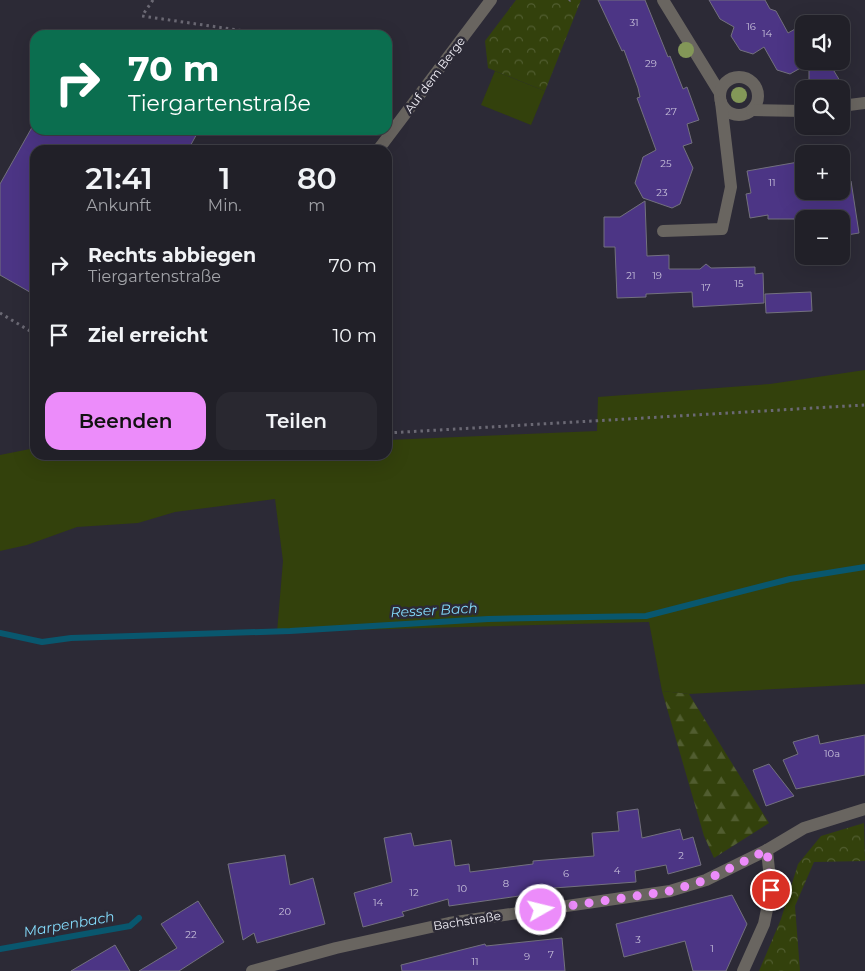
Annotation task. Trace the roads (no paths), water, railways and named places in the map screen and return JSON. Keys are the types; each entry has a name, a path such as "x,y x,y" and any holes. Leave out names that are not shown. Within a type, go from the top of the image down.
{"street":[{"name":"Auf dem Berge","path":"392,131 491,0"},
{"path":"663,0 726,110 734,114 744,114 752,110 795,111"},
{"path":"663,231 722,229 731,187 720,98 724,84 730,79 739,76 748,79 755,85 758,94 757,102 752,110"},
{"path":"850,105 865,103"},
{"name":"Auf dem Berge","path":"382,145 389,135"},
{"name":"Bachstraße","path":"252,971 280,967 336,948 449,923 670,891 706,880 767,850 804,828 865,809"},
{"path":"743,971 764,924 770,898 767,850"}],"waterway":[{"name":"Resser Bach","path":"0,633 42,642 71,638 290,631 488,619 646,616 790,579 865,567"},
{"name":"Marpenbach","path":"0,949 130,926 139,918"}]}
